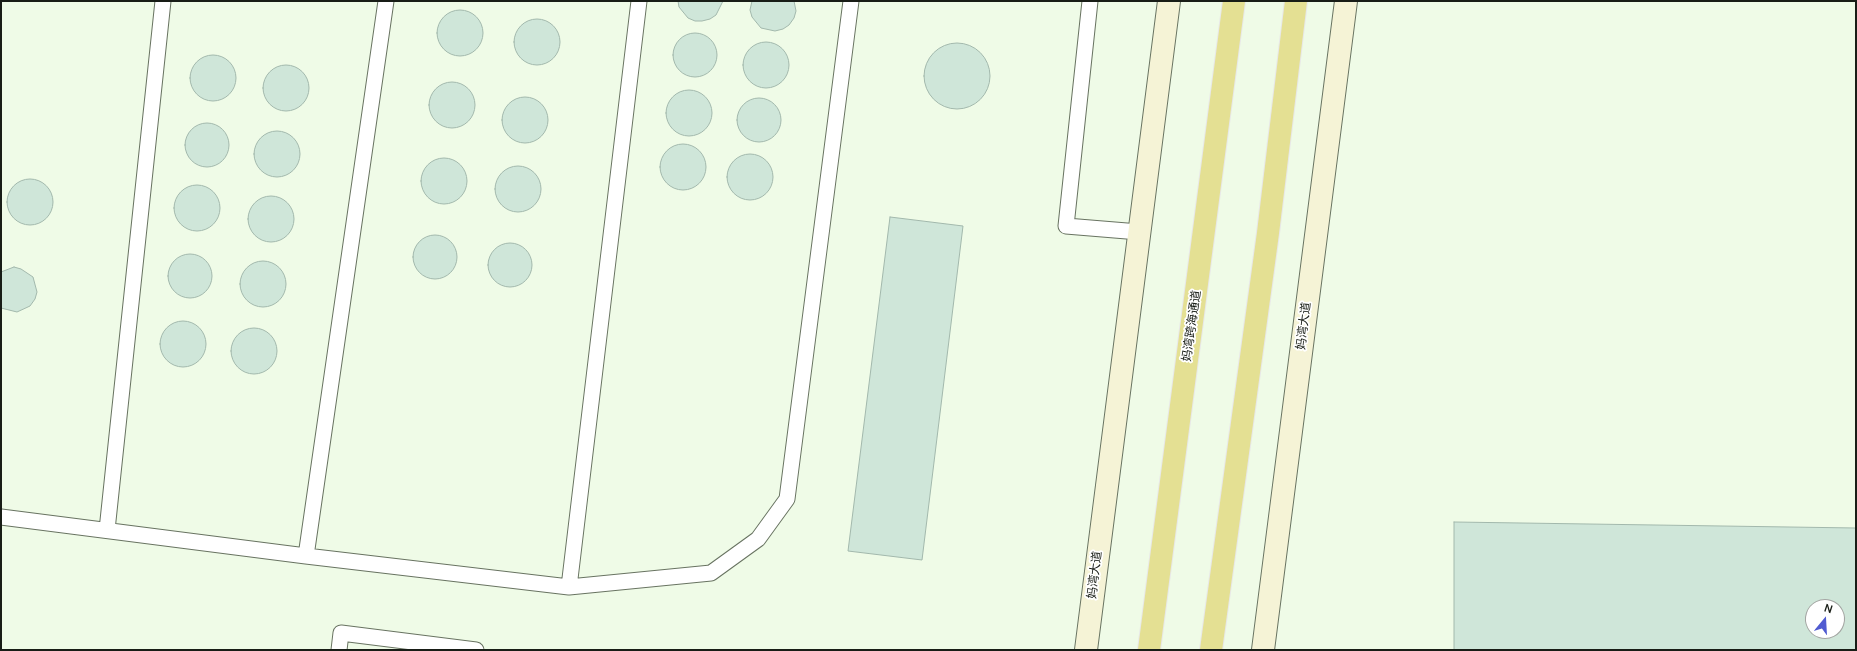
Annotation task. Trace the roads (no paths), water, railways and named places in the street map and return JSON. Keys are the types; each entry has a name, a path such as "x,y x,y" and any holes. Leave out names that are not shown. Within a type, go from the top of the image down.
{"highway":[{"name":"妈湾跨海通道","path":"1149,650 1234,1"},
{"path":"1212,650 1268,232 1296,1"}],"main road":[{"name":"妈湾大道","path":"1086,650 1169,1"},
{"name":"妈湾大道","path":"1263,650 1346,1"}],"lane":[{"path":"107,530 163,1"},
{"path":"306,556 386,1"},
{"path":"569,587 639,1"},
{"path":"1,517 306,556 569,587 711,573 758,539 787,499 852,1"},
{"path":"1090,1 1066,226 1139,232"},
{"path":"339,650 341,633 476,650"}]}
